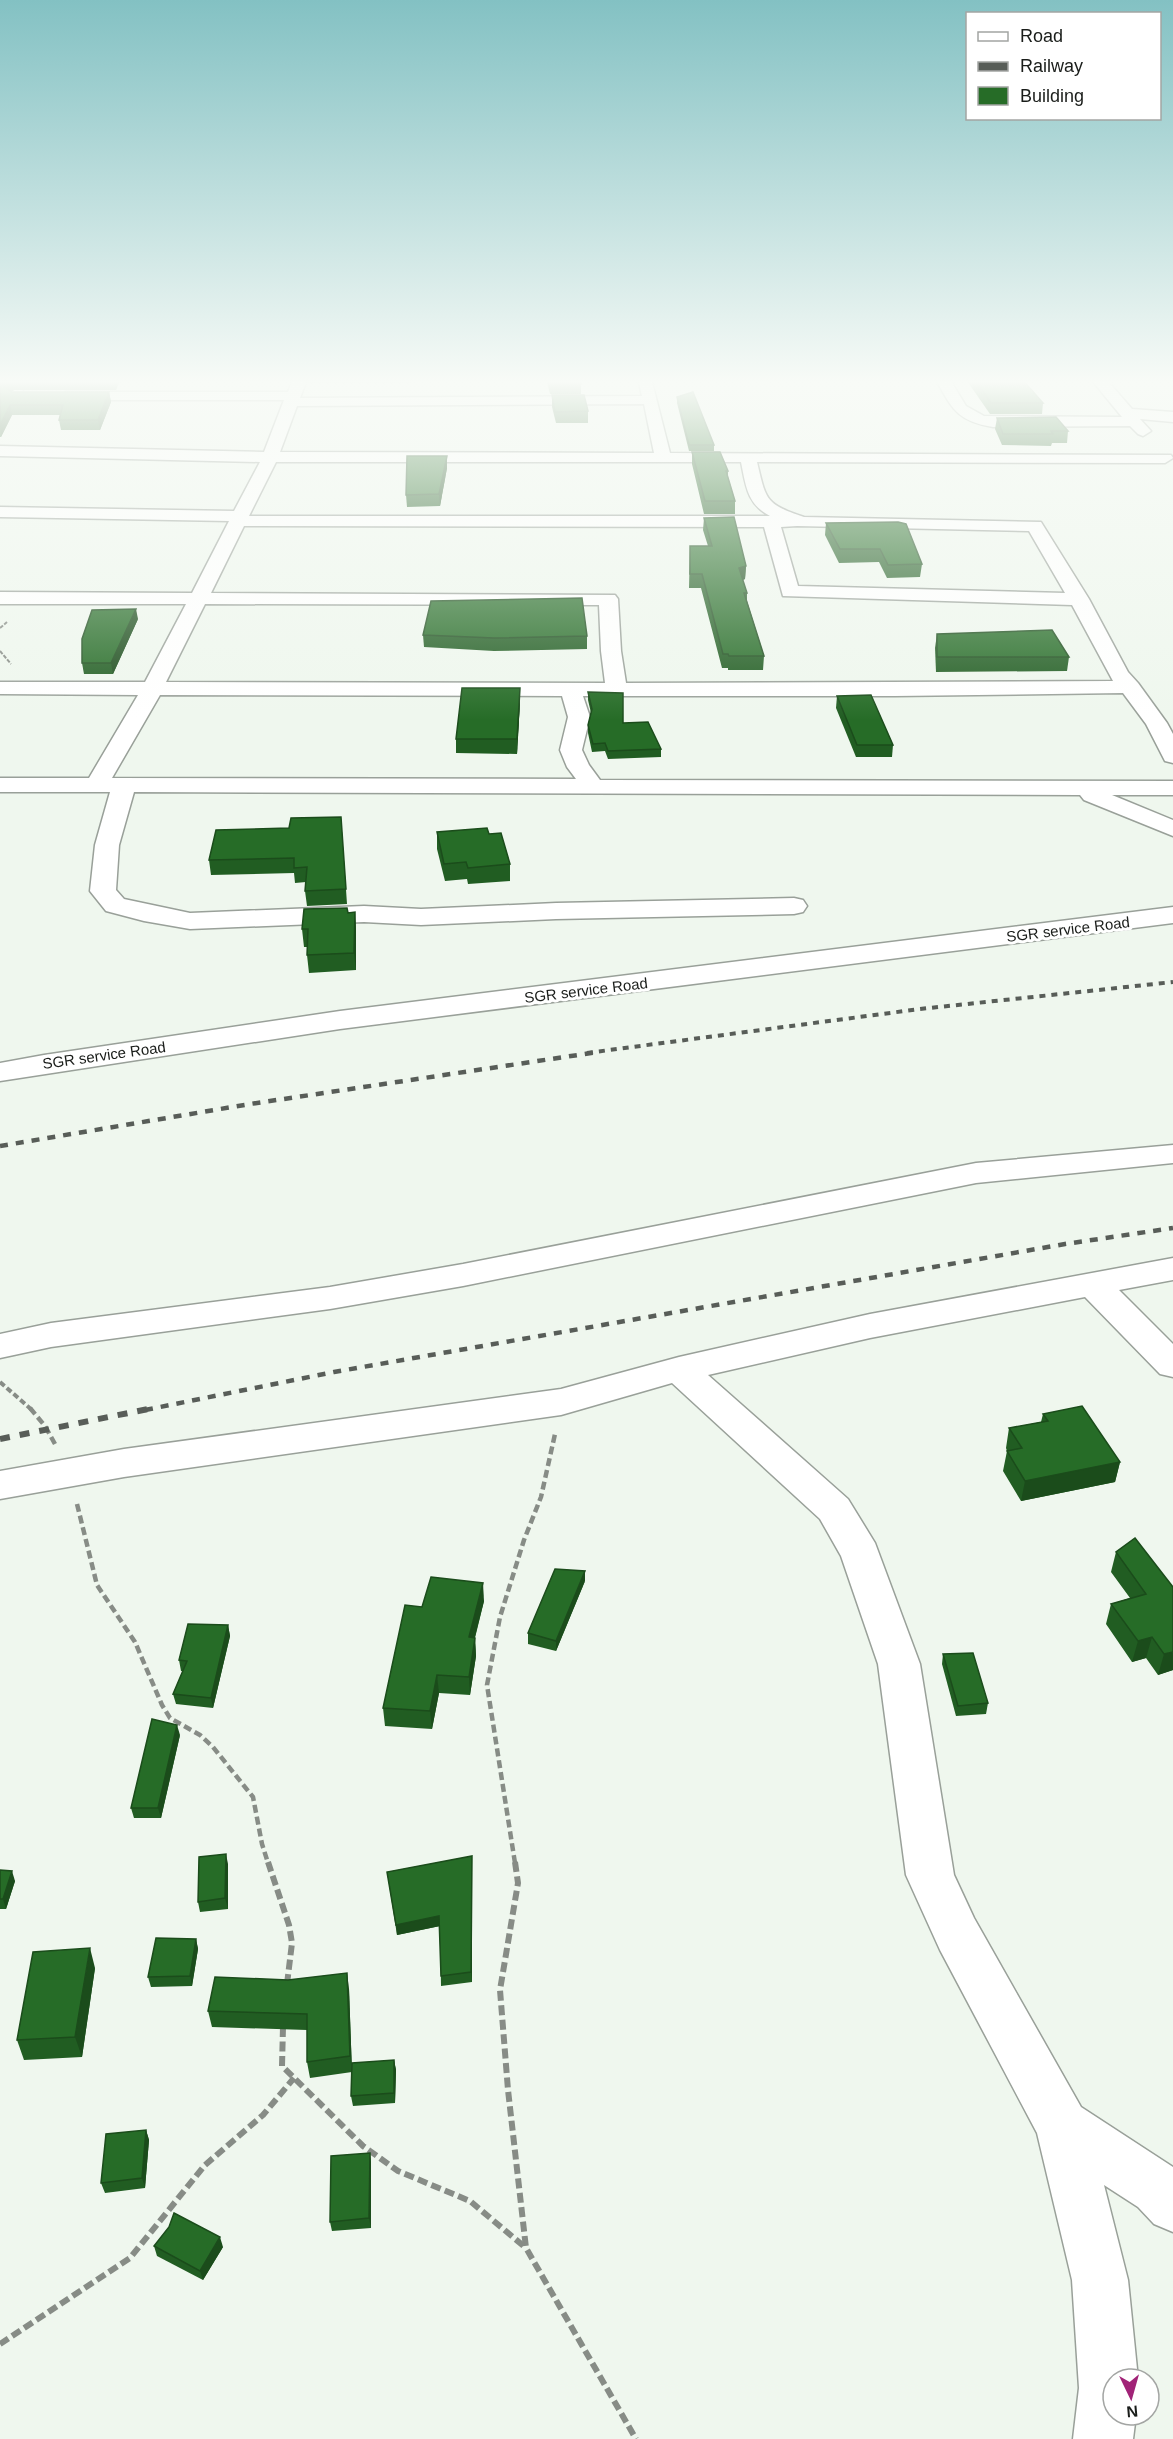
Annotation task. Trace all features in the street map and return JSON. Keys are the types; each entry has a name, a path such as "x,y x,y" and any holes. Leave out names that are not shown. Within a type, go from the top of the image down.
{"street":[{"path":"97,785 153,687 252,492"},
{"path":"755,492 766,507 802,522"},
{"path":"0,512 239,518 1035,526 1079,599 1118,673 1131,687 1156,723 1173,756"},
{"path":"771,522 790,591 1079,599"},
{"path":"0,598 608,599 611,651 617,690"},
{"path":"0,688 895,690 1131,687"},
{"path":"573,689 572,699 579,717 571,750 578,767 594,787"},
{"path":"0,785 1173,788"},
{"path":"124,786 107,845 103,891 115,904 144,913 190,921 209,921 363,914 421,917 556,911 794,906"},
{"path":"1074,788 1173,829"},
{"name":"SGR service Road","path":"0,1072 340,1020 1173,915"},
{"path":"0,1346 51,1335 330,1298 463,1275 976,1173 1173,1154"},
{"path":"0,1485 124,1463 561,1402 679,1369 870,1326 1173,1269"},
{"path":"1092,1283 1173,1365"},
{"path":"679,1369 834,1509 861,1554 899,1664 930,1875 957,1934 1062,2126 1100,2280 1109,2388 1103,2439"},
{"path":"1062,2126 1157,2188 1173,2205"}],"path":[{"path":"0,1382 22,1399 47,1428 70,1474 97,1585 135,1642 162,1705 170,1718 200,1735 213,1747 253,1797 262,1844 292,1943 286,1989"},
{"path":"526,2248 508,2090 500,1990 518,1883 487,1685 500,1617 524,1540 541,1497 561,1402"},
{"path":"283,2019 282,2066 363,2146 398,2172 470,2201 526,2248 636,2439"},
{"path":"0,2344 130,2258 205,2165 263,2115 294,2078"}],"building":[{"path":"406,492 439,492 439,494 406,495"},
{"path":"703,492 732,492 735,501 705,501"},
{"path":"734,517 746,566 739,568 747,593 744,593 764,656 723,654 702,574 690,574 690,546 712,546 704,518"},
{"path":"898,522 906,524 922,564 888,565 880,549 840,549 826,523"},
{"path":"582,598 587,636 494,638 423,635 431,601"},
{"path":"136,609 111,663 82,663 82,639 92,610"},
{"path":"1052,630 1069,657 937,657 937,634"},
{"path":"462,688 520,688 517,739 456,739"},
{"path":"588,692 623,693 623,723 648,722 661,749 608,751 605,743 593,744 588,725 592,709"},
{"path":"871,695 893,745 857,745 837,696"},
{"path":"341,817 346,889 305,891 307,867 294,868 294,858 209,860 216,830 289,828 291,818"},
{"path":"487,828 489,834 501,833 510,864 468,868 466,862 444,864 437,832"},
{"path":"347,908 348,913 355,912 354,953 307,955 308,929 302,929 304,909"},
{"path":"1082,1406 1120,1462 1025,1481 1007,1451 1022,1448 1009,1428 1048,1421 1043,1414"},
{"path":"1135,1538 1173,1587 1173,1652 1164,1654 1152,1637 1138,1641 1111,1604 1146,1594 1116,1552"},
{"path":"555,1569 585,1571 556,1641 528,1633"},
{"path":"431,1577 483,1583 469,1637 475,1638 469,1677 437,1675 430,1711 383,1708 405,1605 422,1607"},
{"path":"188,1624 228,1625 211,1698 173,1694 187,1661 179,1660"},
{"path":"973,1653 988,1703 958,1706 943,1654"},
{"path":"152,1719 177,1725 158,1808 131,1808"},
{"path":"226,1854 225,1898 198,1902 199,1857"},
{"path":"472,1856 471,1972 441,1976 439,1916 396,1925 387,1872"},
{"path":"0,1870 12,1871 3,1899 0,1899"},
{"path":"156,1938 196,1939 190,1976 148,1977"},
{"path":"90,1948 75,2037 17,2040 33,1952"},
{"path":"347,1973 350,2056 307,2062 307,2014 208,2011 215,1977 288,1980"},
{"path":"394,2060 394,2093 351,2096 352,2063"},
{"path":"146,2130 142,2178 101,2183 106,2134"},
{"path":"370,2153 369,2218 330,2222 331,2156"},
{"path":"174,2213 220,2237 200,2271 154,2246 169,2227"}],"railway":[{"path":"587,1053 920,1009 1173,982"},
{"path":"0,1146 250,1104 598,1052"},
{"path":"145,1410 334,1372 1065,1244 1173,1228"},
{"path":"0,1439 153,1408"}]}
